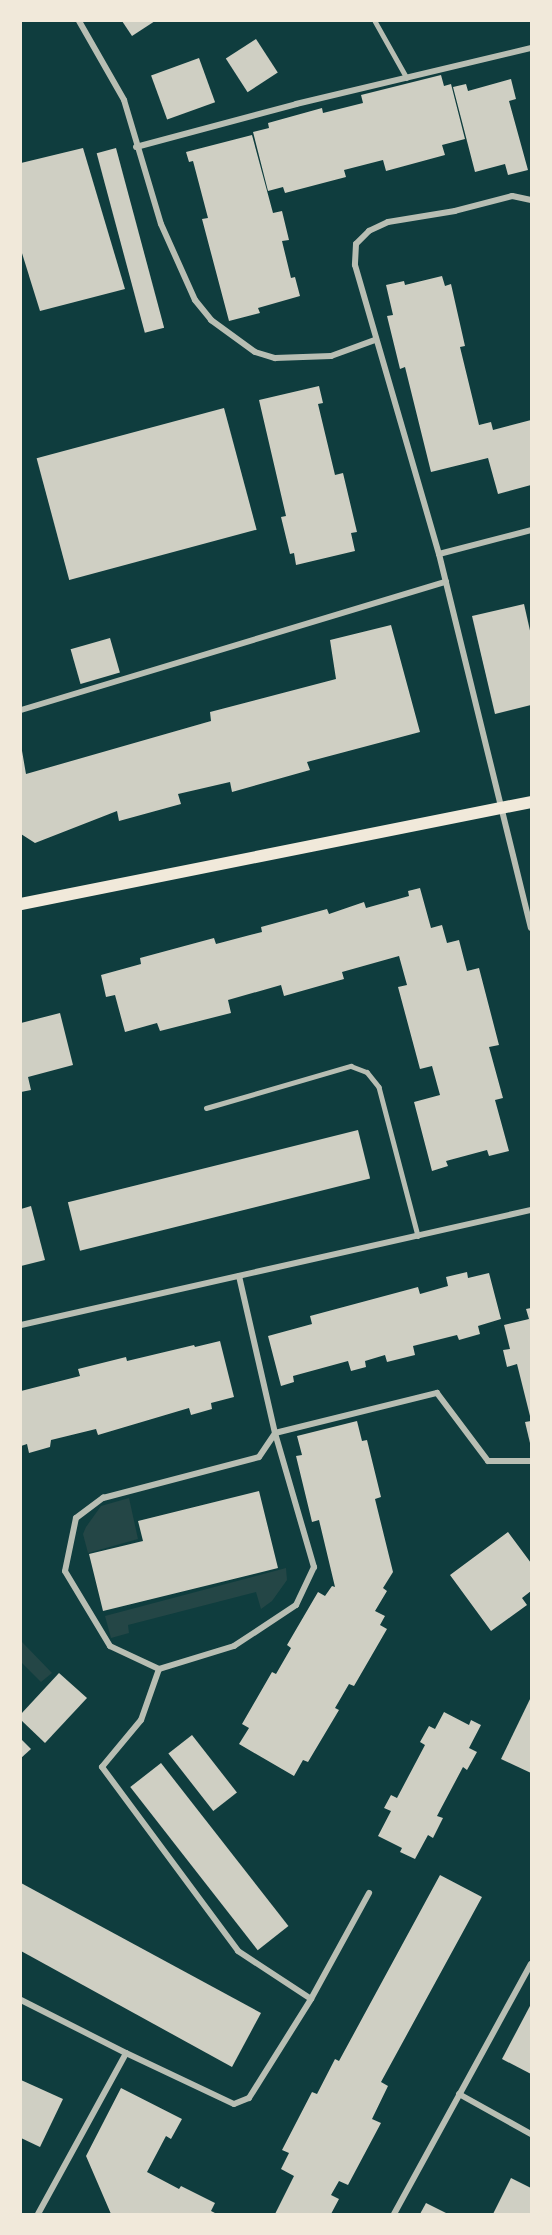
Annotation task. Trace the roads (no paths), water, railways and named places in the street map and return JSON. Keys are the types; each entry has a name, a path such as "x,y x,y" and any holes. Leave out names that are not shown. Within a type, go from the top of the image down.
{"main road":[{"path":"21,904 531,802"}],"street":[{"path":"79,21 124,100 136,147 161,224 195,300 211,320 255,352 275,358 331,356 375,340"},
{"path":"136,147 531,48"},
{"path":"531,200 512,196 455,211 388,222 369,231 356,244 355,265 439,554 531,928"},
{"path":"439,554 531,530"},
{"path":"21,710 446,582"},
{"path":"21,1324 531,1210"},
{"path":"239,1276 275,1433 314,1567 296,1605 234,1646 159,1669 110,1646 65,1571 76,1518 103,1498 259,1457 275,1433 437,1393 488,1461 531,1461"},
{"path":"159,1669 141,1720 102,1767 238,1951 311,1999"},
{"path":"21,2000 234,2104 249,2098 311,1999 369,1893"},
{"path":"394,2214 531,1964"},
{"path":"38,2214 126,2053"},
{"path":"459,2094 531,2134"}],"lane":[{"path":"375,21 407,78"},
{"path":"206,1108 351,1066 367,1072 379,1087 418,1236"}]}
